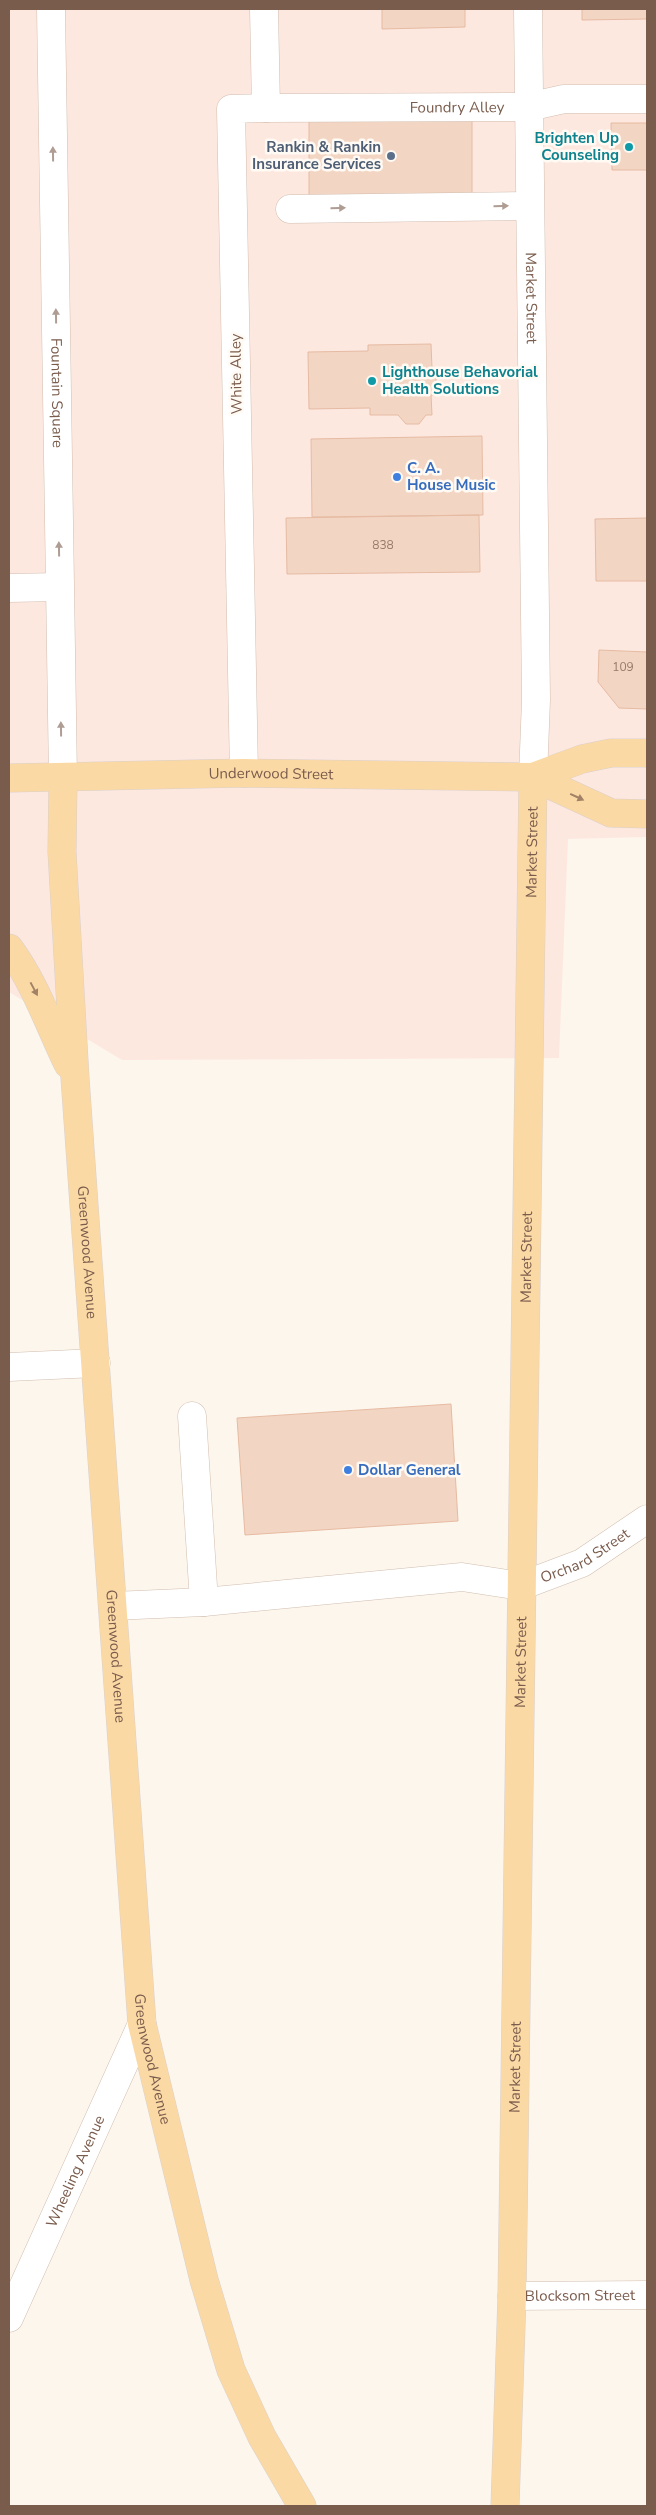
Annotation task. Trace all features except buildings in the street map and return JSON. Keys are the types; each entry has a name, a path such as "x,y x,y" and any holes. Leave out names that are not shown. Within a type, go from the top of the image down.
{"main road":[{"name":"Underwood Street","path":"9,778 244,773 533,776 582,759 611,753 647,753"},
{"name":"Underwood Street","path":"533,776 611,813 647,814"},
{"name":"Market Street","path":"505,2506 512,2296 533,776"},
{"name":"Greenwood Avenue","path":"63,778 62,852 75,1078 114,1606 142,2024 204,2280 231,2370 262,2437 302,2506"},
{"path":"9,948 18,960 47,1013 75,1078"}],"street":[{"name":"Fountain Square","path":"51,9 63,778"},
{"path":"264,9 266,108"},
{"name":"Market Street","path":"528,9 536,700 533,776"},
{"name":"Foundry Alley","path":"266,108 528,107 564,99 647,99"},
{"name":"White Alley","path":"244,773 231,109 266,108"},
{"path":"290,209 529,206"},
{"path":"9,588 59,588"},
{"path":"9,1367 96,1363"},
{"path":"192,1416 204,1602"},
{"name":"Orchard Street","path":"521,1586 582,1563 647,1519"},
{"path":"114,1606 204,1602 462,1577 521,1586"},
{"name":"Wheeling Avenue","path":"9,2318 142,2024"},
{"name":"Blocksom Street","path":"512,2296 647,2295"}],"shaded area":[{"path":"9,9 647,9 647,837 568,839 559,1058 122,1060 9,992"}],"place":[{"name":"Brighten Up Counseling","path":"629,147"},
{"name":"Rankin & Rankin Insurance Services","path":"391,156"},
{"name":"Lighthouse Behavorial Health Solutions","path":"372,381"},
{"name":"C. A. House Music","path":"397,477"},
{"name":"Dollar General","path":"348,1470"}]}
